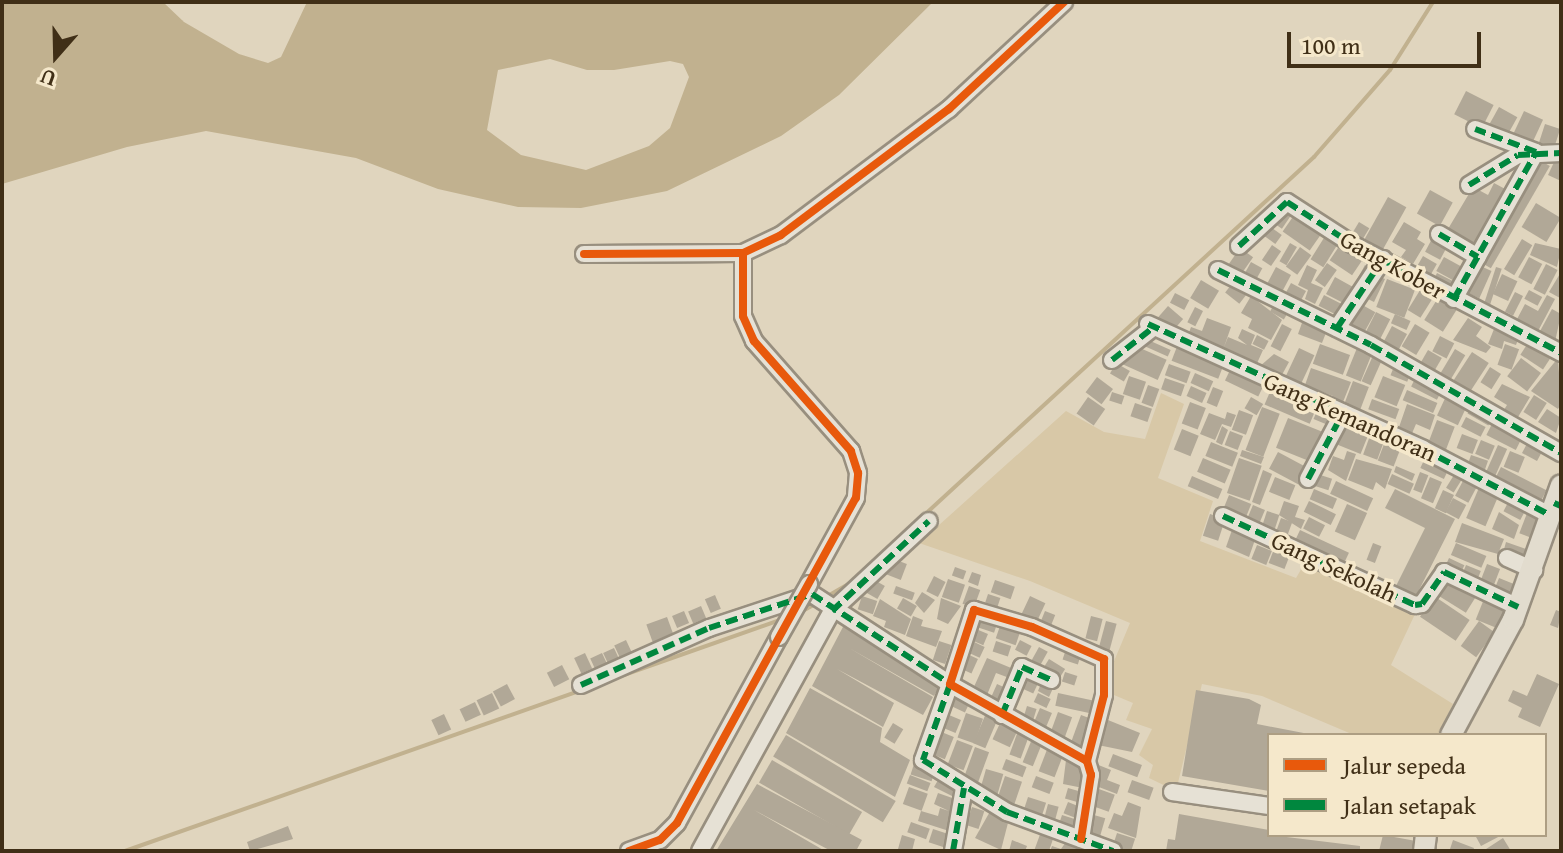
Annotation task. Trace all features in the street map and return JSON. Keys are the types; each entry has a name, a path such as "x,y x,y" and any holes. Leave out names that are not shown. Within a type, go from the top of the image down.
{"main road":[{"path":"1452,733 1518,607 1557,502"}],"street":[{"path":"584,254 743,253 781,235 949,109 1064,2"},
{"path":"1475,129 1536,152"},
{"path":"1454,299 1536,152"},
{"path":"1469,185 1518,155 1561,153"},
{"name":"Gang Kober","path":"1239,246 1287,202 1454,299 1561,353"},
{"path":"1439,234 1478,257"},
{"path":"700,851 821,599 856,498 858,473 851,451 754,341 743,316 743,253"},
{"path":"1337,328 1383,259"},
{"path":"1218,270 1337,328 1561,453"},
{"name":"Gang Kemandoran","path":"1112,360 1151,325 1343,413 1557,502"},
{"path":"1308,479 1343,413"},
{"name":"Gang Sekolah","path":"1223,516 1415,605 1422,604 1444,572 1518,607"},
{"path":"629,851 660,840 677,823 779,637 821,599 929,521"},
{"path":"1507,558 1534,570"},
{"path":"581,685 709,628 808,593 950,684 1087,761"},
{"path":"1081,839 1091,775 1087,761 1104,695 1104,659 976,609 922,756 964,788 1007,812 1113,851"},
{"path":"1002,715 1022,667 1051,680"},
{"path":"953,851 964,788"},
{"path":"1172,792 1267,806"}],"shaded area":[{"path":"2,2 163,2 184,22 239,54 268,63 281,57 307,2 933,2 839,95 781,136 667,191 581,208 518,207 438,189 356,158 206,131 127,147 2,184","holes":["550,59 587,70 614,70 670,61 683,64 689,77 670,128 649,146 586,170 521,155 487,130 498,70"]},
{"path":"1161,393 1184,404 1158,478 1213,501 1200,541 1296,578 1309,556 1416,612 1391,665 1453,704 1439,733 1349,733 1262,696 1202,684 1176,791 1149,778 1153,765 1139,755 1152,729 1126,720 1133,703 1102,690 1130,623 1030,581 919,543 1066,411 1104,432 1145,439"}],"building":[{"path":"1466,91 1494,105 1482,128 1454,114"},
{"path":"1499,107 1517,117 1505,139 1487,129"},
{"path":"1524,111 1543,120 1532,143 1513,135"},
{"path":"1545,124 1560,129 1553,150 1538,145"},
{"path":"1536,158 1550,166 1491,268 1477,260"},
{"path":"1556,158 1561,160 1561,181 1548,175"},
{"path":"1494,183 1507,190 1476,245 1448,229 1473,187 1488,195"},
{"path":"1430,190 1453,203 1440,226 1417,214"},
{"path":"1388,197 1406,207 1381,254 1362,243"},
{"path":"1536,203 1561,218 1546,242 1522,227"},
{"path":"1284,206 1293,212 1282,229 1273,223"},
{"path":"1297,211 1324,230 1310,250 1283,231"},
{"path":"1359,222 1369,228 1360,244 1349,238"},
{"path":"1404,222 1421,232 1417,239 1425,244 1413,264 1401,257 1406,250 1392,242"},
{"path":"1268,225 1282,235 1275,244 1262,234"},
{"path":"1327,233 1340,241 1323,267 1311,259"},
{"path":"1434,235 1449,243 1440,260 1425,252"},
{"path":"1522,239 1532,245 1514,275 1504,269"},
{"path":"1342,242 1364,257 1352,275 1330,260"},
{"path":"1290,243 1297,247 1286,265 1280,261"},
{"path":"1535,243 1561,249 1557,267 1530,255"},
{"path":"1272,245 1281,251 1271,266 1262,260"},
{"path":"1300,247 1311,255 1297,275 1286,266"},
{"path":"1240,248 1253,257 1239,277 1226,268"},
{"path":"1423,256 1437,264 1428,279 1414,271"},
{"path":"1444,257 1466,269 1458,283 1436,271"},
{"path":"1529,257 1542,264 1531,284 1518,277"},
{"path":"1251,262 1262,268 1254,284 1242,278"},
{"path":"1327,263 1337,270 1325,287 1315,280"},
{"path":"1476,264 1492,271 1479,298 1464,291"},
{"path":"1546,264 1558,270 1545,295 1533,289"},
{"path":"1307,265 1317,270 1311,283 1323,288 1315,304 1305,299 1308,290 1298,285"},
{"path":"1365,265 1372,269 1349,306 1326,294 1335,277 1353,287"},
{"path":"1276,267 1291,275 1280,296 1265,288"},
{"path":"1496,267 1502,269 1490,306 1484,304"},
{"path":"1561,272 1561,296 1560,298 1549,292"},
{"path":"1437,273 1461,285 1456,295 1432,283"},
{"path":"1502,274 1517,281 1508,301 1493,294"},
{"path":"1378,276 1385,279 1374,302 1366,298"},
{"path":"1387,279 1415,290 1404,318 1376,307"},
{"path":"1201,280 1219,291 1208,309 1190,298"},
{"path":"1235,280 1249,291 1239,304 1225,293"},
{"path":"1291,283 1306,291 1298,307 1283,299"},
{"path":"1422,287 1435,295 1420,318 1408,310"},
{"path":"1529,290 1542,297 1538,306 1524,299"},
{"path":"1515,292 1523,296 1513,316 1505,312"},
{"path":"1175,293 1189,300 1184,310 1170,303"},
{"path":"1324,295 1344,305 1338,316 1319,306"},
{"path":"1547,295 1555,299 1537,333 1516,321 1525,304 1538,311"},
{"path":"1251,296 1282,320 1271,340 1248,328 1252,319 1241,313"},
{"path":"1438,298 1457,310 1443,332 1424,320"},
{"path":"1276,301 1290,309 1284,319 1270,311"},
{"path":"1357,302 1375,312 1362,337 1343,326"},
{"path":"1168,306 1183,319 1171,333 1156,320"},
{"path":"1195,307 1203,311 1195,326 1187,322"},
{"path":"1552,309 1561,314 1555,342 1539,333"},
{"path":"1376,312 1390,319 1378,343 1364,336"},
{"path":"1395,314 1411,321 1406,330 1391,323"},
{"path":"1207,318 1231,327 1224,347 1228,337 1247,345 1238,338 1242,329 1255,335 1251,345 1263,350 1254,370 1186,341 1191,327 1202,331"},
{"path":"1468,318 1482,327 1476,336 1491,347 1486,353 1453,340"},
{"path":"1303,320 1329,325 1322,343 1298,334"},
{"path":"1282,324 1292,329 1280,351 1271,346"},
{"path":"1415,324 1430,333 1416,355 1402,346"},
{"path":"1496,324 1520,334 1516,345 1504,341 1502,349 1488,344"},
{"path":"1392,326 1407,334 1397,353 1382,345"},
{"path":"1257,335 1269,341 1264,350 1252,344"},
{"path":"1440,336 1454,343 1447,358 1432,351"},
{"path":"1146,339 1171,350 1168,356 1143,345"},
{"path":"1359,343 1374,349 1361,381 1346,375"},
{"path":"1528,343 1551,358 1543,369 1520,355"},
{"path":"1131,344 1167,360 1158,380 1122,364"},
{"path":"1178,344 1225,362 1218,379 1172,361"},
{"path":"1320,344 1350,355 1343,375 1313,364"},
{"path":"1505,344 1519,349 1512,370 1497,365"},
{"path":"1299,348 1314,355 1298,391 1283,383"},
{"path":"1455,349 1465,355 1448,384 1437,378"},
{"path":"1428,350 1442,358 1431,377 1417,369"},
{"path":"1375,351 1384,355 1371,385 1362,381"},
{"path":"1472,352 1489,363 1467,396 1450,386"},
{"path":"1274,354 1289,362 1278,382 1259,367"},
{"path":"1521,358 1541,373 1527,391 1507,376"},
{"path":"1558,358 1561,404 1558,409 1531,391"},
{"path":"1116,363 1130,371 1124,381 1110,373"},
{"path":"1169,364 1191,372 1187,383 1165,375"},
{"path":"1395,364 1412,371 1407,382 1391,375"},
{"path":"1232,366 1265,382 1258,397 1225,380"},
{"path":"1490,367 1501,374 1491,389 1480,382"},
{"path":"1311,368 1351,382 1341,407 1331,403 1333,396 1305,385"},
{"path":"1195,373 1213,381 1209,391 1191,383"},
{"path":"1417,375 1443,388 1437,400 1411,387"},
{"path":"1129,376 1146,382 1140,400 1123,394"},
{"path":"1383,376 1405,385 1397,406 1374,397"},
{"path":"1097,377 1113,389 1102,404 1086,392"},
{"path":"1165,378 1185,385 1181,396 1161,389"},
{"path":"1353,381 1369,387 1359,413 1343,407"},
{"path":"1502,384 1530,397 1515,422 1502,413 1507,405 1494,397"},
{"path":"1148,385 1159,389 1153,407 1142,403"},
{"path":"1191,386 1207,393 1202,403 1187,396"},
{"path":"1213,387 1223,391 1217,407 1207,403"},
{"path":"1272,387 1317,406 1310,424 1265,404"},
{"path":"1407,390 1437,403 1433,413 1403,400"},
{"path":"1112,392 1124,396 1122,405 1109,401"},
{"path":"1448,392 1469,402 1458,425 1437,416"},
{"path":"1534,395 1547,403 1536,420 1523,412"},
{"path":"1088,397 1105,409 1094,425 1077,413"},
{"path":"1251,397 1263,404 1257,415 1244,408"},
{"path":"1372,399 1399,409 1395,419 1368,409"},
{"path":"1190,402 1206,408 1198,430 1182,423"},
{"path":"1135,403 1152,409 1147,422 1130,416"},
{"path":"1407,404 1435,415 1430,430 1416,424 1410,438 1397,433"},
{"path":"1473,404 1494,416 1488,426 1468,414"},
{"path":"1319,406 1338,414 1333,427 1314,419"},
{"path":"1262,407 1280,414 1263,457 1246,450"},
{"path":"1547,409 1561,418 1556,433 1538,422"},
{"path":"1239,410 1253,415 1246,435 1232,430"},
{"path":"1227,412 1236,415 1231,427 1222,424 1215,440 1200,434 1209,413 1225,419"},
{"path":"1341,417 1371,429 1361,454 1331,442"},
{"path":"1466,417 1486,427 1481,437 1461,427"},
{"path":"1288,418 1322,432 1310,462 1276,448"},
{"path":"1495,418 1524,433 1516,450 1486,435"},
{"path":"1437,420 1455,427 1444,456 1426,449"},
{"path":"1222,426 1228,430 1222,445 1216,442"},
{"path":"1182,429 1199,436 1190,456 1174,449"},
{"path":"1230,431 1243,436 1238,450 1225,445"},
{"path":"1371,433 1385,438 1377,460 1363,455"},
{"path":"1462,434 1478,440 1472,454 1457,448"},
{"path":"1530,438 1545,446 1537,461 1522,453"},
{"path":"1386,439 1402,445 1394,467 1378,460"},
{"path":"1481,440 1495,446 1489,460 1475,454"},
{"path":"1211,442 1238,453 1232,467 1205,456"},
{"path":"1498,445 1507,449 1495,476 1486,472"},
{"path":"1242,450 1264,457 1261,464 1240,456"},
{"path":"1347,451 1356,454 1346,481 1328,470 1333,456 1344,460"},
{"path":"1510,451 1525,457 1518,473 1504,467"},
{"path":"1278,452 1310,469 1301,486 1269,469"},
{"path":"1471,455 1488,461 1483,475 1466,469"},
{"path":"1203,458 1231,470 1225,484 1197,472"},
{"path":"1239,458 1262,466 1250,501 1227,493"},
{"path":"1425,458 1449,469 1444,479 1420,468"},
{"path":"1356,459 1392,469 1385,489 1376,482 1373,490 1348,480"},
{"path":"1396,466 1415,474 1412,481 1394,472"},
{"path":"1501,467 1546,490 1539,504 1494,481"},
{"path":"1263,470 1272,474 1260,505 1252,502"},
{"path":"1420,472 1428,475 1422,493 1413,490"},
{"path":"1314,473 1332,479 1328,490 1310,484"},
{"path":"1392,474 1414,484 1409,494 1388,484"},
{"path":"1454,475 1462,480 1454,492 1446,488"},
{"path":"1192,476 1222,489 1218,499 1188,486"},
{"path":"1275,477 1295,485 1289,500 1269,492"},
{"path":"1430,477 1442,482 1433,503 1421,498"},
{"path":"1464,479 1477,486 1468,503 1455,496"},
{"path":"1336,481 1373,498 1367,511 1330,494"},
{"path":"1481,483 1500,491 1485,526 1466,518"},
{"path":"1314,489 1337,499 1333,509 1310,499"},
{"path":"1395,489 1455,519 1416,596 1396,586 1425,528 1385,508"},
{"path":"1443,490 1454,495 1446,513 1435,508"},
{"path":"1229,495 1251,504 1244,523 1222,514"},
{"path":"1511,497 1528,506 1520,520 1503,511"},
{"path":"1453,498 1466,505 1459,519 1445,512"},
{"path":"1284,501 1299,506 1295,517 1305,520 1301,529 1279,515"},
{"path":"1309,501 1336,514 1331,525 1304,512"},
{"path":"1347,504 1367,513 1355,540 1335,531"},
{"path":"1253,505 1265,510 1258,528 1246,522"},
{"path":"1529,508 1542,513 1532,538 1519,533"},
{"path":"1267,511 1279,515 1273,534 1261,530"},
{"path":"1499,512 1519,525 1514,539 1492,529"},
{"path":"1210,514 1225,519 1218,541 1203,536"},
{"path":"1309,517 1325,525 1319,537 1303,529"},
{"path":"1281,518 1292,522 1286,539 1275,535"},
{"path":"1462,523 1504,539 1498,554 1455,542"},
{"path":"1232,530 1257,534 1249,557 1226,547"},
{"path":"1300,530 1349,553 1342,567 1293,545"},
{"path":"1506,542 1526,549 1521,560 1503,553"},
{"path":"1373,543 1381,546 1375,563 1367,560"},
{"path":"1456,543 1486,556 1481,568 1451,555"},
{"path":"1257,545 1272,551 1266,565 1251,559"},
{"path":"1274,549 1290,555 1284,569 1269,563"},
{"path":"891,558 907,564 901,580 885,574"},
{"path":"1449,558 1464,565 1460,575 1444,568"},
{"path":"1487,564 1500,569 1491,592 1478,587"},
{"path":"1466,565 1481,571 1476,583 1461,577"},
{"path":"955,567 966,571 963,580 952,575"},
{"path":"972,572 981,575 978,586 968,582"},
{"path":"1447,575 1478,594 1466,613 1435,594"},
{"path":"934,576 946,582 938,597 926,591"},
{"path":"871,578 885,586 877,599 864,591"},
{"path":"1499,578 1516,585 1510,598 1494,591"},
{"path":"948,579 965,585 959,603 942,597"},
{"path":"995,580 1015,587 1011,599 991,592"},
{"path":"896,586 915,593 912,600 893,594"},
{"path":"969,586 980,590 974,608 963,604"},
{"path":"922,592 935,600 924,613 915,603"},
{"path":"988,594 1000,598 998,607 985,603"},
{"path":"715,595 721,609 711,613 705,599"},
{"path":"862,596 877,601 873,614 858,609"},
{"path":"1030,596 1045,603 1037,622 1021,615"},
{"path":"1434,596 1470,620 1456,641 1420,617"},
{"path":"903,598 917,606 911,616 897,608"},
{"path":"941,598 961,606 948,624 937,619"},
{"path":"880,599 911,619 905,635 884,627 886,621 873,616"},
{"path":"1484,599 1506,608 1498,628 1476,619"},
{"path":"701,606 706,618 693,623 688,611"},
{"path":"1556,610 1561,612 1558,628 1550,625"},
{"path":"684,611 689,623 677,628 672,616"},
{"path":"1045,611 1055,615 1049,630 1039,626"},
{"path":"913,616 923,620 921,626 942,631 936,647 906,636"},
{"path":"1091,616 1103,619 1097,641 1085,638"},
{"path":"667,617 676,642 656,650 646,625"},
{"path":"975,617 997,624 994,633 972,626"},
{"path":"1106,621 1117,624 1110,650 1099,647"},
{"path":"1479,621 1494,632 1476,657 1461,646"},
{"path":"844,625 942,682 934,696 849,648 933,697 923,715 837,669 894,703 883,727 812,686"},
{"path":"1000,626 1020,633 1016,645 996,638"},
{"path":"976,629 988,634 983,645 971,640"},
{"path":"626,640 635,659 623,665 614,645"},
{"path":"1020,640 1032,646 1027,656 1015,650"},
{"path":"939,641 951,645 945,664 933,660"},
{"path":"972,641 985,647 980,658 967,652"},
{"path":"996,641 1011,646 1008,656 993,651"},
{"path":"1039,647 1048,652 1039,668 1030,663"},
{"path":"614,648 622,665 611,670 603,653"},
{"path":"1066,649 1081,654 1078,664 1063,659"},
{"path":"585,653 592,668 581,673 574,658"},
{"path":"602,653 611,672 599,678 590,658"},
{"path":"967,654 978,659 971,673 960,669"},
{"path":"987,658 1016,670 1012,679 996,673 987,695 973,689"},
{"path":"1049,659 1065,669 1059,679 1043,669"},
{"path":"562,665 569,679 554,687 547,673"},
{"path":"1025,671 1040,678 1033,694 1018,686"},
{"path":"1065,672 1077,676 1074,686 1062,682"},
{"path":"1537,674 1559,684 1540,727 1518,717 1522,708 1508,701 1513,690 1527,696"},
{"path":"1042,681 1054,686 1049,697 1038,691"},
{"path":"507,684 515,699 501,707 493,692"},
{"path":"997,684 1008,689 1000,707 989,702"},
{"path":"810,688 882,728 880,742 910,760 895,797 786,733"},
{"path":"1196,690 1249,699 1261,705 1257,724 1304,733 1267,733 1267,791 1182,776"},
{"path":"959,692 972,698 965,712 952,707"},
{"path":"492,693 499,708 484,716 477,700"},
{"path":"1038,693 1051,699 1046,708 1034,702"},
{"path":"1058,693 1100,702 1097,715 1055,706"},
{"path":"475,702 481,715 466,722 460,709"},
{"path":"1027,706 1037,709 1031,727 1021,724"},
{"path":"1040,708 1052,713 1043,734 1031,729"},
{"path":"987,711 999,716 985,748 973,743"},
{"path":"1058,712 1072,717 1063,743 1049,737"},
{"path":"966,713 983,719 975,743 958,738"},
{"path":"444,714 451,729 438,735 431,720"},
{"path":"949,715 961,720 955,733 944,728"},
{"path":"1081,715 1095,720 1083,754 1069,749"},
{"path":"1103,718 1140,733 1132,752 1093,744"},
{"path":"1001,721 1018,729 1010,747 993,739"},
{"path":"893,723 903,729 895,744 884,738"},
{"path":"939,731 954,737 945,759 930,753"},
{"path":"1018,731 1029,735 1021,759 1009,754"},
{"path":"786,735 896,801 883,822 773,756"},
{"path":"1032,739 1042,743 1033,766 1023,762"},
{"path":"957,740 973,746 964,770 948,764"},
{"path":"975,747 989,752 977,784 963,779"},
{"path":"1048,747 1064,753 1055,777 1039,771"},
{"path":"1113,754 1142,765 1137,777 1108,766"},
{"path":"1006,759 1027,767 1023,777 1002,769"},
{"path":"772,760 862,812 849,835 759,783"},
{"path":"1066,760 1086,765 1083,788 1063,784"},
{"path":"914,764 935,771 932,781 911,774"},
{"path":"1096,764 1111,770 1107,780 1120,785 1117,794 1091,784"},
{"path":"986,769 1003,774 998,794 980,789"},
{"path":"910,775 931,783 927,791 907,783"},
{"path":"941,775 959,788 954,797 934,787"},
{"path":"1005,776 1022,782 1014,805 997,800"},
{"path":"1036,776 1054,783 1049,794 1032,787"},
{"path":"1132,780 1154,788 1149,800 1128,792"},
{"path":"757,784 862,840 856,851 831,851 754,810 825,851 716,851"},
{"path":"909,787 928,794 922,811 903,804"},
{"path":"1068,788 1085,793 1082,804 1065,799"},
{"path":"1096,788 1115,795 1109,812 1090,805"},
{"path":"938,793 958,800 949,831 918,821 921,811 938,816 940,808 949,811 934,804"},
{"path":"1028,797 1046,803 1040,821 1022,815"},
{"path":"1068,802 1083,808 1078,819 1064,813"},
{"path":"1128,802 1141,807 1136,838 1108,828 1114,813 1122,816"},
{"path":"1048,804 1059,807 1054,825 1043,822"},
{"path":"972,807 984,811 978,829 966,825"},
{"path":"992,808 1010,815 1001,850 975,838"},
{"path":"1087,813 1105,818 1099,841 1080,836"},
{"path":"1179,814 1267,830 1267,837 1360,846 1360,851 1166,851 1168,839 1175,840"},
{"path":"1062,815 1080,821 1076,834 1058,828"},
{"path":"911,822 930,829 926,839 907,832"},
{"path":"288,826 293,839 250,851 247,842"},
{"path":"933,829 948,834 944,847 929,842"},
{"path":"1042,829 1055,833 1049,851 1034,851"},
{"path":"1117,833 1135,839 1131,851 1113,846"},
{"path":"902,835 915,839 912,851 898,849"},
{"path":"1382,837 1416,841 1414,851 1379,851"},
{"path":"1476,837 1498,837 1481,846"},
{"path":"1503,838 1511,851 1483,851"},
{"path":"1068,839 1097,851 1050,851 1052,846 1061,849"},
{"path":"1012,840 1027,846 1025,851 1009,851"},
{"path":"1453,840 1474,848 1473,851 1450,849"}],"waterway":[{"path":"921,518 1314,157 1390,70 1433,2"},
{"path":"826,597 850,583 906,532"},
{"path":"799,613 815,604"},
{"path":"618,677 783,619"},
{"path":"125,851 579,691"}],"marked path":[{"path":"1454,299 1536,152 1475,129"},
{"path":"1469,185 1518,155 1561,153"},
{"path":"1239,246 1287,202 1352,244 1561,353"},
{"path":"1439,234 1478,257"},
{"path":"1337,328 1383,259"},
{"path":"1218,270 1371,345 1561,453"},
{"path":"1148,324 1423,449 1550,515"},
{"path":"1112,360 1154,327"},
{"path":"1308,479 1343,413"},
{"path":"1554,503 1561,506"},
{"path":"1223,516 1415,605 1422,604 1444,572 1518,607"},
{"path":"832,611 929,521"},
{"path":"581,685 709,628 812,594 950,684 923,760 1007,812 1113,851"},
{"path":"1002,715 1022,667 1051,680"},
{"path":"953,851 964,788"}],"cycle path":[{"path":"584,254 743,253 781,235 949,109 1064,2"},
{"path":"629,851 660,840 677,823 856,498 858,473 851,451 754,341 743,316 743,253"},
{"path":"1081,839 1091,775 1087,761 950,684 974,610 1032,627 1104,659 1104,695 1087,761"}]}
